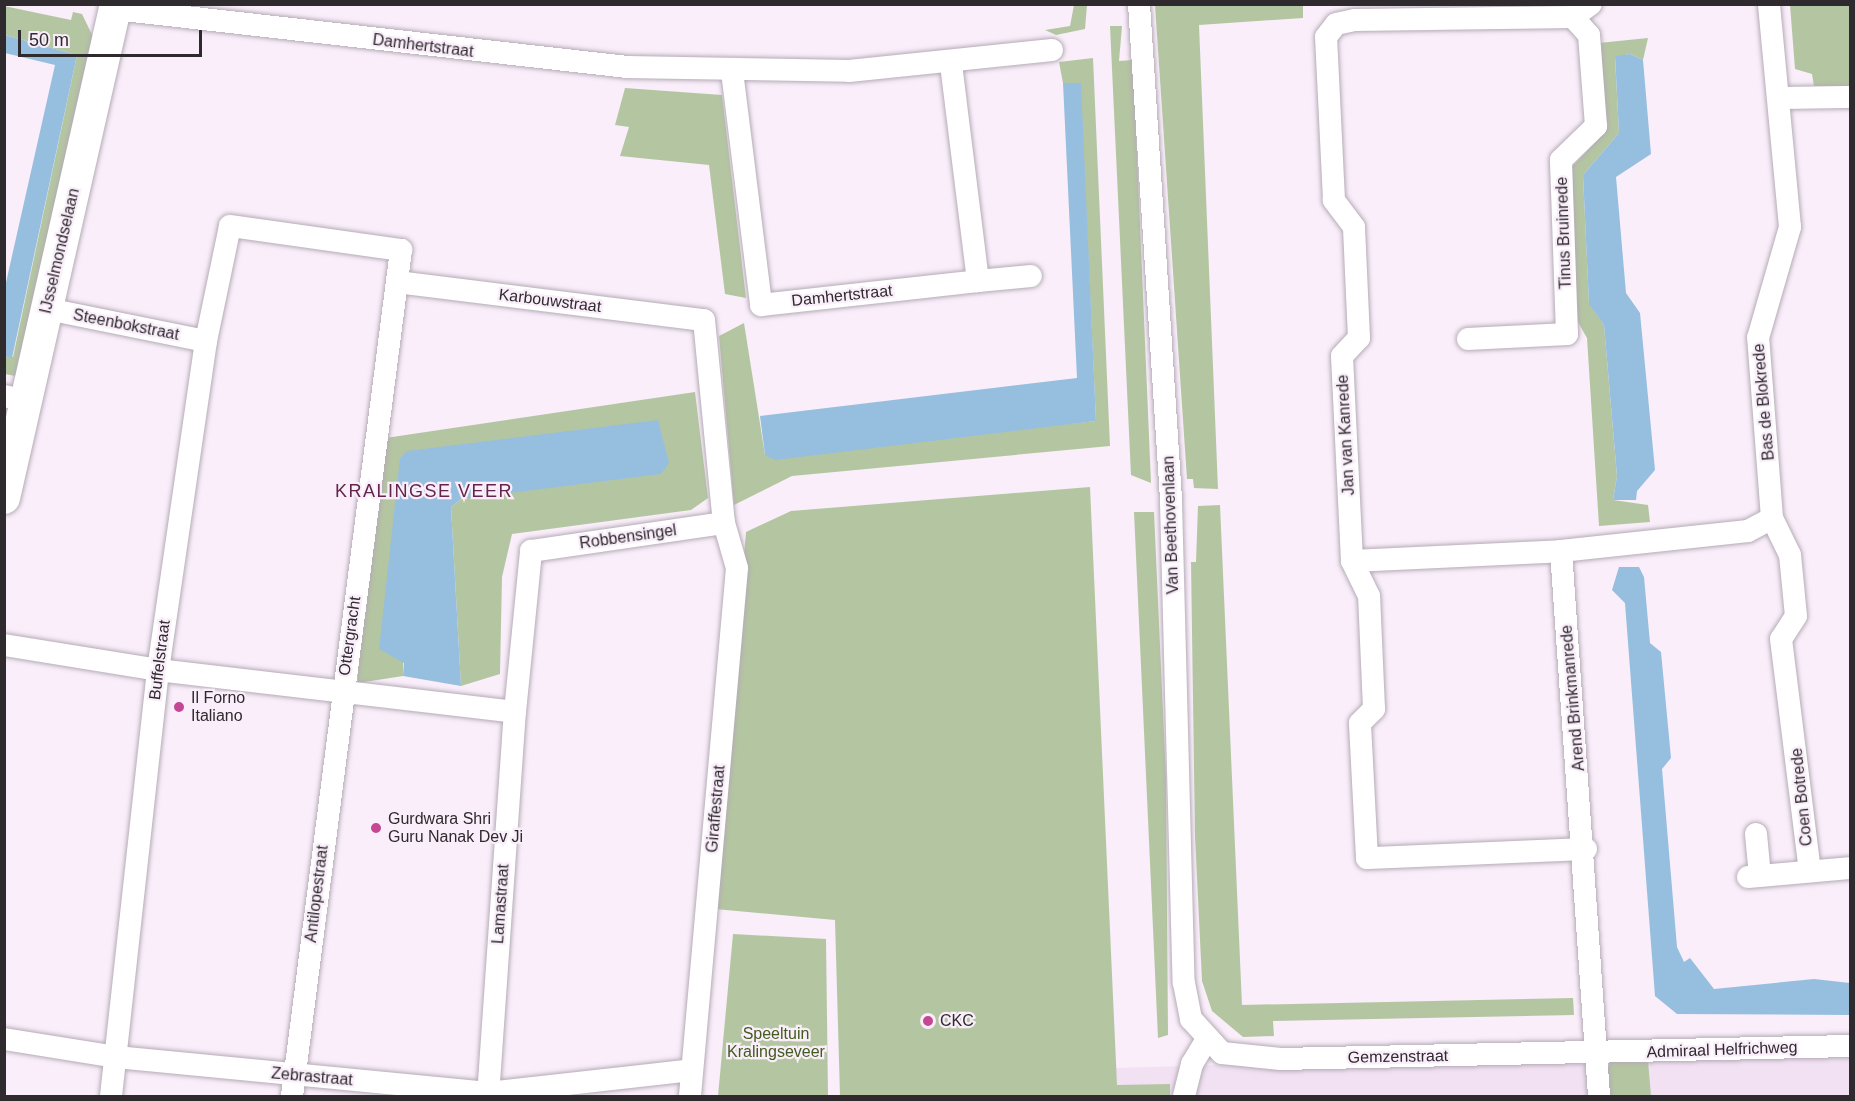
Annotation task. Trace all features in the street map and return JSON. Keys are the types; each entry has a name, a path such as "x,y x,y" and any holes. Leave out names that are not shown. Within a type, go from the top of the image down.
{"street":[{"name":"Van Beethovenlaan","path":"1139,4 1172,502 1185,1002 1206,1041"},
{"path":"1573,17 1592,4"},
{"name":"Bas de Blokrede","path":"1769,4 1790,227 1758,338 1772,519"},
{"name":"Damhertstraat","path":"115,7 565,63 732,71 849,71 951,63 1052,50"},
{"name":"IJsselmondselaan","path":"4,498 16,398 47,309 115,7"},
{"name":"Tinus Bruinrede","path":"1468,339 1567,334 1561,160 1596,126 1593,53 1589,35 1573,17"},
{"name":"Jan van Kanrede","path":"1573,17 1355,20 1336,24 1326,37 1334,200 1354,227 1359,338 1342,356 1352,561 1369,596 1374,709 1360,723 1367,858 1586,849"},
{"path":"951,63 978,281"},
{"name":"Damhertstraat","path":"732,71 761,305 1032,276"},
{"path":"1778,98 1851,97"},
{"name":"Buffelstraat","path":"111,1096 158,670 206,341 230,226 401,250 397,282"},
{"name":"Karbouwstraat","path":"397,282 704,320 724,523"},
{"name":"Ottergracht","path":"397,282 342,692 515,712"},
{"name":"Steenbokstraat","path":"47,309 206,341"},
{"path":"1352,561 1561,551 1748,531 1772,519"},
{"name":"Coen Botrede","path":"1772,519 1790,555 1796,616 1781,639 1810,871"},
{"name":"Robbensingel","path":"515,712 531,551 724,523"},
{"name":"Giraffestraat","path":"690,1096 737,568 724,523"},
{"name":"Arend Brinkmanrede","path":"1561,551 1586,849 1594,1053 1599,1096"},
{"path":"4,645 158,670 342,692"},
{"name":"Antilopestraat","path":"293,1086 342,692"},
{"name":"Lamastraat","path":"488,1095 515,712"},
{"path":"1756,834 1754,877 1851,868"},
{"name":"Zebrastraat","path":"4,1039 293,1086 488,1095 693,1070"},
{"name":"Gemzenstraat","path":"1206,1041 1237,1057 1281,1059 1594,1053"},
{"path":"1184,1096 1192,1064 1206,1041"},
{"name":"Admiraal Helfrichweg","path":"1594,1053 1851,1046"}],"shaded area":[{"path":"1850,1047 1850,1096 1117,1096 1116,1068"}],"green space":[{"path":"1074,5 1087,5 1085,29 1056,35 1045,30 1070,26"},
{"path":"1155,5 1303,5 1303,18 1199,25 1218,489 1194,488 1193,479 1187,479"},
{"path":"1790,5 1850,5 1850,86 1814,86 1812,74 1795,69"},
{"path":"4,6 71,20 73,12 82,14 95,41 22,370 15,376 5,374 5,356 13,357 77,55 5,35"},
{"path":"1110,26 1122,26 1119,61 1133,60 1151,483 1131,475"},
{"path":"1648,38 1643,60 1630,54 1615,57 1619,133 1583,175 1589,303 1604,325 1617,476 1613,500 1648,505 1650,522 1599,526 1587,338 1575,317 1568,171 1603,134 1599,43"},
{"path":"1093,58 1110,446 792,476 734,505 719,336 744,323 765,455 1096,421 1080,83 1063,83 1059,62"},
{"path":"625,88 722,95 746,298 725,294 709,165 620,156 629,127 615,125"},
{"path":"695,392 708,498 691,510 512,534 502,577 500,674 461,686 451,507 461,499 407,451 403,676 358,683 356,568 372,440"},
{"path":"1090,487 1117,1085 1170,1084 1170,1096 840,1096 835,920 715,909 746,532 791,511"},
{"path":"1220,505 1242,1005 1573,998 1574,1015 1273,1021 1274,1036 1243,1037 1212,1011 1202,981 1195,836 1191,562 1196,562 1198,506"},
{"path":"1134,512 1154,512 1166,778 1168,1035 1158,1038"},
{"name":"Speeltuin Kralingseveer","path":"733,934 826,939 828,1096 718,1096"},
{"path":"1648,1061 1651,1096 1604,1096 1602,1079 1611,1062"}],"water":[{"path":"5,35 77,55 12,358 5,356 5,287 55,65 5,53"},
{"path":"1630,54 1643,60 1651,154 1616,177 1626,293 1640,313 1655,470 1637,491 1636,500 1613,500 1617,476 1604,325 1589,304 1583,175 1619,133 1615,56"},
{"path":"1063,83 1081,83 1096,421 775,460 765,455 760,416 1077,378"},
{"path":"658,420 669,463 661,474 461,499 451,507 461,686 403,676 404,663 379,649 400,458 407,451"},
{"path":"1619,567 1639,567 1644,577 1650,643 1661,652 1671,758 1662,769 1677,947 1684,962 1690,958 1714,989 1814,979 1850,983 1850,1015 1677,1014 1655,996 1625,603 1612,590"}],"place":[{"name":"Il Forno Italiano","path":"179,707"},
{"name":"Gurdwara Shri Guru Nanak Dev Ji","path":"376,828"},
{"name":"CKC","path":"928,1021"}],"district":[{"name":"KRALINGSE VEER","path":"424,491"}]}
